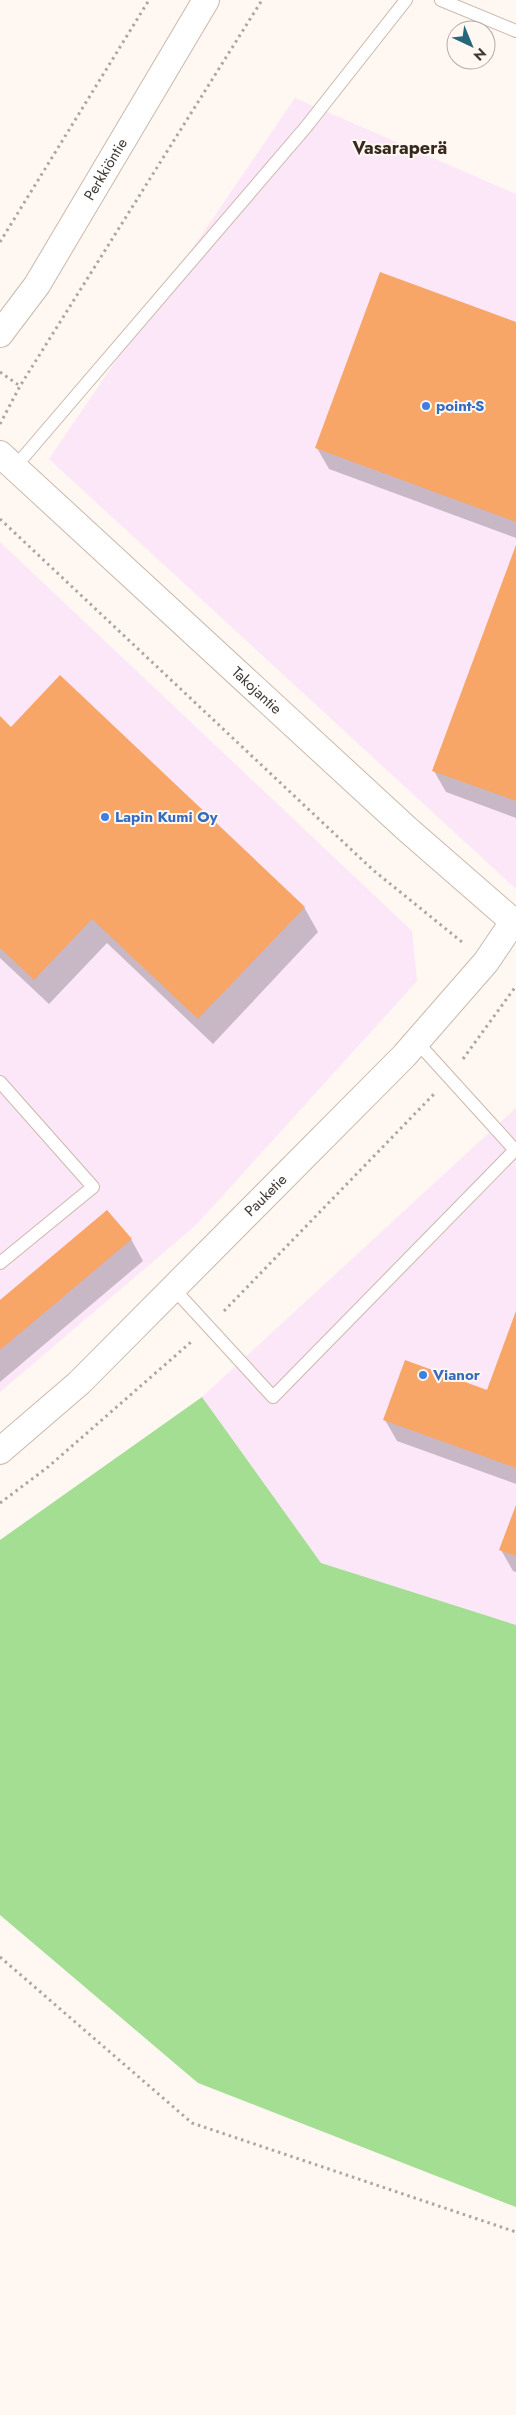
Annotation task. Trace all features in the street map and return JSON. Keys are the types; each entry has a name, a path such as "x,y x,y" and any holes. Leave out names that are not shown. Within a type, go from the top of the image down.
{"street":[{"name":"Perkkiöntie","path":"0,334 37,285 206,0"},
{"name":"Takojantie","path":"7,461 407,829 514,923"},
{"name":"Pauketie","path":"0,1451 79,1383 416,1042 486,962 514,923"}],"lane":[{"path":"7,461 306,128 406,0"},
{"path":"441,0 516,31"},
{"path":"173,1288 272,1397 516,1150 416,1042"},
{"path":"0,1082 93,1187 0,1263"}],"path":[{"path":"0,242 149,0"},
{"path":"0,425 20,386 262,0"},
{"path":"0,372 20,386"},
{"path":"0,519 374,870 486,962"},
{"path":"0,1503 48,1467 209,1327 449,1078 516,986"},
{"path":"0,1957 192,2123 516,2232"}],"shaded area":[{"path":"295,98 516,194 516,889 49,459"},
{"path":"0,542 412,931 417,981 196,1225 0,1392"},
{"path":"516,1108 516,1625 321,1563 202,1397"}],"green space":[{"path":"202,1397 321,1563 516,1625 516,2207 198,2083 0,1915 0,1540"}],"building":[{"path":"380,272 516,322 516,522 315,448"},
{"path":"516,545 516,801 432,771"},
{"name":"Lapin Kumi Oy","path":"60,675 305,907 198,1019 92,919 34,980 0,948 0,716 11,727"},
{"path":"107,1210 132,1239 0,1350 0,1300"},
{"name":"Vianor","path":"516,1311 516,1468 383,1420 405,1360 487,1390"},
{"path":"516,1505 516,1556 499,1550"}],"place":[{"name":"point-S","path":"426,406"},
{"name":"Lapin Kumi Oy","path":"105,817"},
{"name":"Vianor","path":"423,1375"}],"district":[{"name":"Vasaraperä","path":"400,148"}]}
